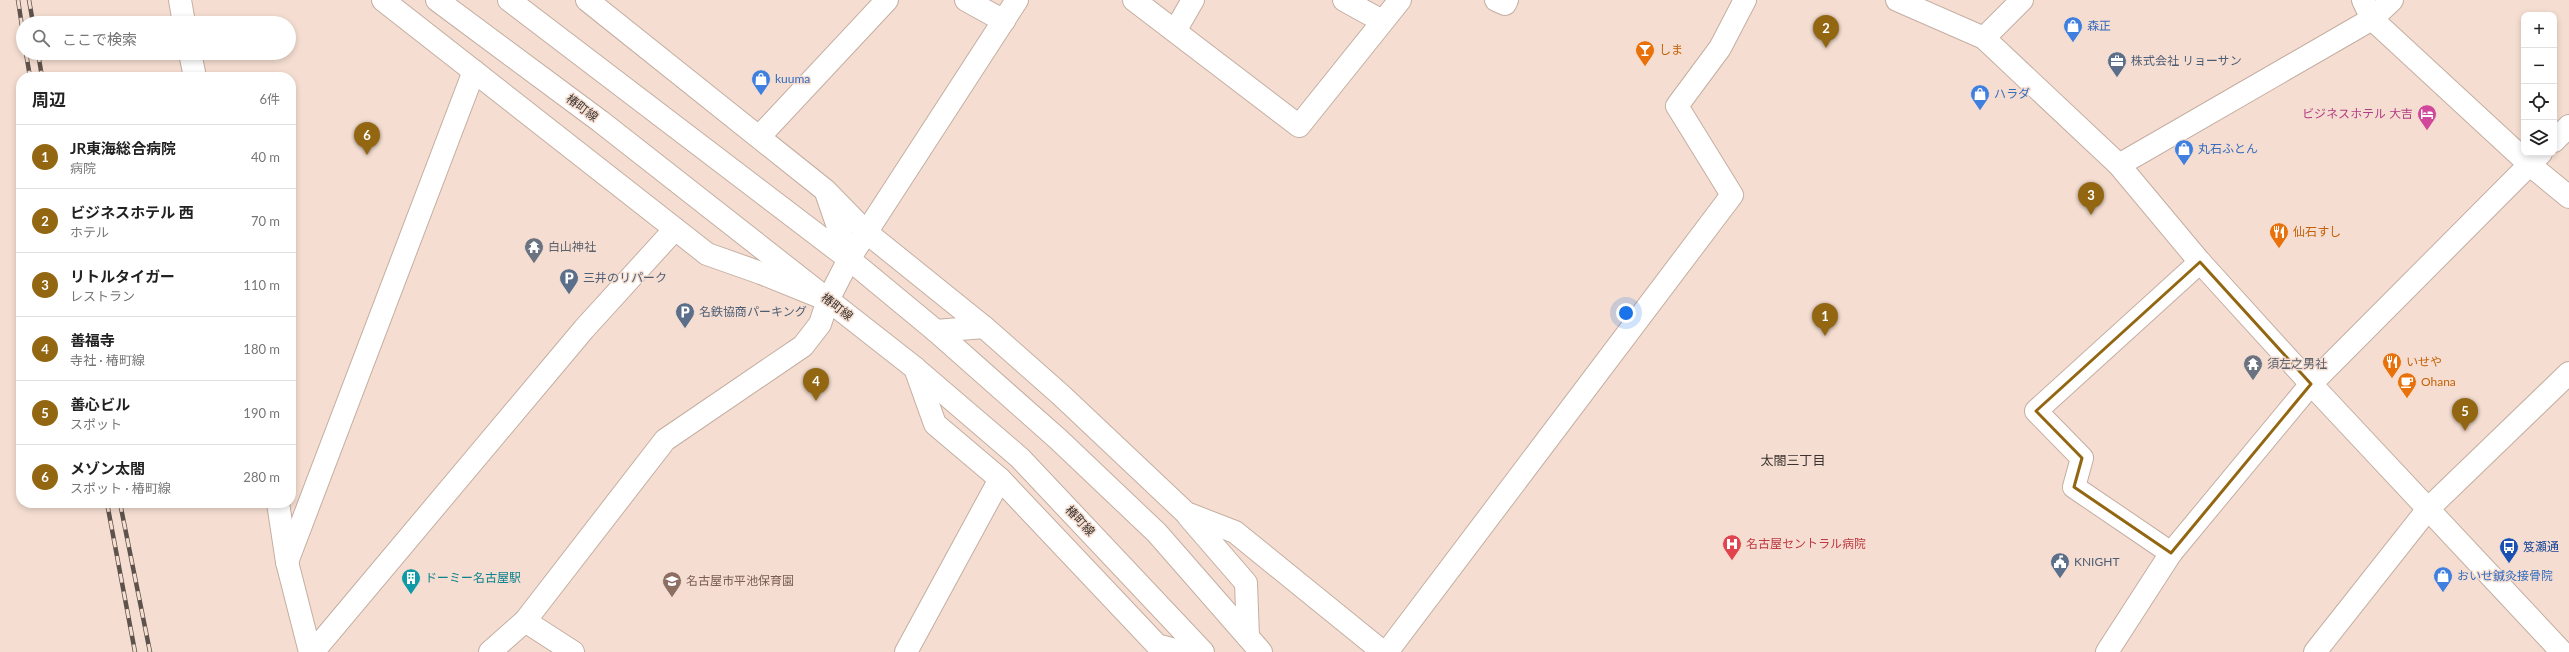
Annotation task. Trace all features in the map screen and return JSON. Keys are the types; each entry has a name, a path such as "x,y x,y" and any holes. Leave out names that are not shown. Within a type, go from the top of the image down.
{"street":[{"path":"180,0 183,16"},
{"path":"383,0 707,254 761,273 828,300"},
{"name":"椿町線","path":"437,0 600,122 915,368 1020,458 1204,652"},
{"path":"509,0 849,259 936,331 1058,439 1157,533 1254,644"},
{"path":"586,0 825,190 866,232 984,327 1061,395 1186,513 1246,582 1254,644"},
{"path":"759,136 887,0"},
{"path":"966,0 1004,21"},
{"path":"490,652 525,621 665,440 803,346 820,324 828,300 849,259 1017,0"},
{"path":"1134,0 1299,126 1400,0"},
{"path":"1175,31 1193,0"},
{"path":"1344,0 1382,21"},
{"path":"1496,0 1505,4 1507,0"},
{"path":"1387,652 1732,195 1677,106 1720,48 1745,0"},
{"path":"1897,0 1984,38 2119,165 2200,262 2311,384 2562,652 2569,644"},
{"path":"1984,38 2022,0"},
{"path":"2119,165 2368,9 2392,0"},
{"path":"2368,9 2536,159 2569,197"},
{"path":"191,60 194,72"},
{"path":"287,562 474,71"},
{"path":"2557,137 2569,126"},
{"path":"2107,652 2171,553 2311,384 2536,159"},
{"path":"825,190 849,259"},
{"path":"312,652 584,329 675,229"},
{"path":"2171,553 2074,487 2082,458 2036,411 2200,262"},
{"path":"936,331 984,327"},
{"path":"915,368 935,424 1000,479 1157,645 1183,652"},
{"path":"2315,652 2428,509 2569,373"},
{"path":"906,652 1000,479"},
{"path":"279,508 287,562 312,652"},
{"path":"1186,513 1235,532 1383,652"},
{"path":"525,621 573,652"}],"highlighted area":[{"path":"2200,262 2311,384 2171,553 2074,487 2082,458 2036,411"}],"railway":[{"path":"18,0 20,16"},
{"path":"29,0 32,16"},
{"path":"27,60 29,72"},
{"path":"39,60 41,72"},
{"path":"108,508 135,652"},
{"path":"121,508 150,652"}],"place":[{"name":"森正","path":"2073,43"},
{"name":"ビジネスホテル 西","path":"1826,48"},
{"name":"しま","path":"1645,67"},
{"name":"株式会社 リョーサン","path":"2117,78"},
{"name":"kuuma","path":"761,96"},
{"name":"ハラダ","path":"1980,111"},
{"name":"ビジネスホテル 大吉","path":"2427,131"},
{"name":"メゾン太閤","path":"367,155"},
{"name":"丸石ふとん","path":"2184,166"},
{"name":"リトルタイガー","path":"2091,215"},
{"name":"仙石すし","path":"2279,249"},
{"name":"白山神社","path":"534,264"},
{"name":"三井のリパーク","path":"569,295"},
{"name":"名鉄協商パーキング","path":"685,329"},
{"name":"JR東海総合病院","path":"1825,336"},
{"name":"いせや","path":"2392,379"},
{"name":"須左之男社","path":"2253,381"},
{"name":"Ohana","path":"2407,399"},
{"name":"善福寺","path":"816,401"},
{"name":"善心ビル","path":"2465,431"},
{"name":"名古屋セントラル病院","path":"1732,561"},
{"name":"笈瀬通","path":"2509,564"},
{"name":"KNIGHT","path":"2060,579"},
{"name":"おいせ鍼灸接骨院","path":"2443,593"},
{"name":"ドーミー名古屋駅","path":"411,595"},
{"name":"名古屋市平池保育園","path":"672,598"}],"district":[{"name":"太閤三丁目","path":"1793,460"}]}
